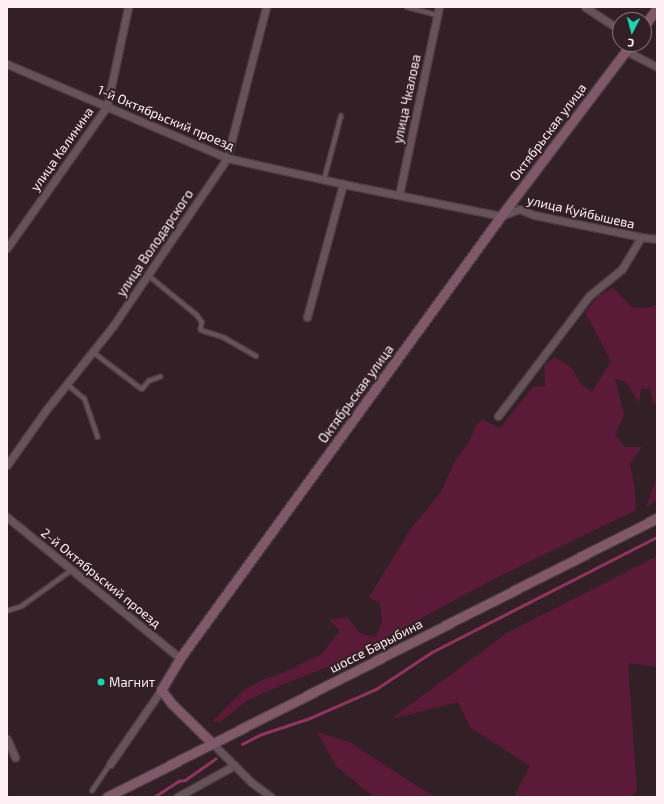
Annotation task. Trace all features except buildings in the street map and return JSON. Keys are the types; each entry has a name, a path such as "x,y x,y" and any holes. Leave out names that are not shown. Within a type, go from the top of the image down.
{"street":[{"name":"улица Калинина","path":"8,244 107,106 128,7"},
{"name":"улица Володарского","path":"7,465 67,384 113,326 228,158 266,7"},
{"name":"улица Чкалова","path":"399,195 439,7"},
{"path":"586,7 612,25"},
{"name":"Октябрьская улица","path":"110,764 161,690 180,658 501,216 625,52"},
{"path":"636,52 657,67"},
{"name":"1-й Октябрьский проезд","path":"7,64 228,158 324,180 501,216"},
{"path":"307,317 343,184"},
{"name":"улица Куйбышева","path":"501,216 520,209 534,215 657,239"},
{"path":"498,416 589,296 622,269 641,237"},
{"name":"2-й Октябрьский проезд","path":"7,517 180,658"},
{"name":"шоссе Барыбина","path":"107,797 657,518"},
{"path":"161,690 172,704 236,765 251,782 271,797"},
{"path":"7,739 15,757"},
{"path":"177,797 236,765"}],"lane":[{"path":"407,7 438,15"},
{"path":"324,180 341,116"},
{"path":"148,275 197,315 202,322 201,330 225,338 256,356"},
{"path":"93,352 142,389 149,381 160,377"},
{"path":"67,384 85,399 98,437"},
{"path":"7,611 22,606 72,570"},
{"path":"92,791 110,764"}],"shaded area":[{"path":"613,288 632,307 645,308 657,305 657,405 653,403 650,388 641,389 639,403 627,383 615,378 624,415 615,435 625,447 642,447 630,464 634,484 636,510 494,579 342,661 248,700 220,722 213,721 244,690 264,679 283,673 322,654 340,630 329,620 347,617 360,633 376,637 382,622 380,603 369,597 412,527 440,494 456,459 470,441 476,425 482,419 500,428 533,387 545,386 544,366 555,357 572,368 581,384 592,392 611,361 585,312 598,296"},
{"path":"657,477 657,500 646,507"},
{"path":"657,556 657,667 628,663 637,791 631,797 514,797 530,766 470,727 458,702 391,719 507,633"},
{"path":"317,732 351,743 434,797 374,797 336,766"}],"waterway":[{"path":"242,744 262,734 310,718 376,689 432,652 657,537"},
{"path":"154,797 179,781 185,780 215,759"}],"place":[{"name":"Магнит","path":"101,682"}]}
